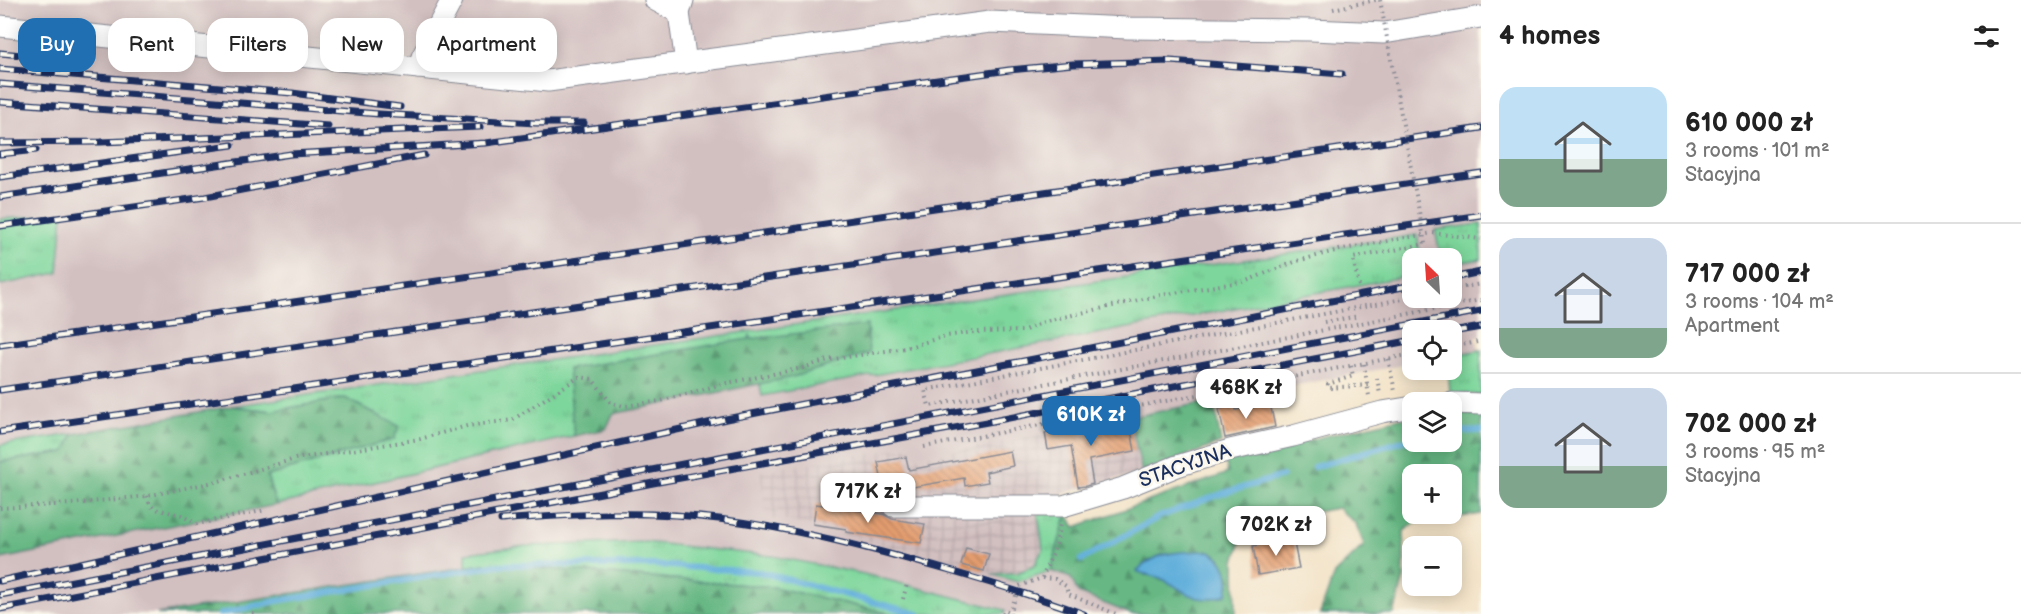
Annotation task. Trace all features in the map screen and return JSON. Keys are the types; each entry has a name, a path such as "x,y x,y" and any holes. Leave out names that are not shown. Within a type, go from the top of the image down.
{"street":[{"path":"443,18 452,0"},
{"path":"655,0 681,6 686,63"},
{"path":"458,72 548,81 990,22 1128,28 1384,33 1481,16"},
{"path":"0,26 416,68"},
{"path":"1462,403 1481,404"},
{"name":"STACYJNA","path":"893,506 1063,506 1123,488 1177,466 1230,450 1293,436 1382,412 1402,404"}],"path":[{"path":"1324,11 1378,0 1425,244 1353,258 1359,286"},
{"path":"0,508 147,496 219,482 295,459 420,440 467,426 512,420 579,377 592,379 611,403 624,406 660,401 727,383 803,368 828,360 905,348 946,336 974,332 1023,331 1046,321 1126,303 1246,281 1297,261 1344,249 1433,233 1481,238"},
{"path":"1462,287 1481,284"},
{"path":"1402,299 926,390 929,406 1481,300"},
{"path":"1323,314 1326,330"},
{"path":"1324,322 1359,316"},
{"path":"1462,345 1478,342"},
{"path":"924,447 1402,356"},
{"path":"1388,359 1402,395"},
{"path":"1364,364 1369,404"},
{"path":"1351,366 1353,376 1328,384 1329,388 1368,385"},
{"path":"1377,378 1380,394"},
{"path":"147,496 150,505 155,509 181,515 197,524 266,510"},
{"path":"1042,578 1056,545"},
{"path":"1003,614 1005,610 1010,613 1019,586 1042,578 1055,579 1066,586 1068,594 1116,614"},
{"path":"903,599 907,584"},
{"path":"252,614 258,614"}],"shaded area":[{"path":"0,0 1481,0 1481,336 1476,337 1479,350 1462,353 1462,320 1402,320 1402,365 913,458 910,446 760,472 766,518 798,523 992,574 1018,577 1057,567 1145,614 892,614 773,587 484,564 157,614 0,614"},
{"path":"1130,417 1142,473 1036,500 1043,549 1034,566 1017,573 992,574 798,523 765,518 760,471 911,446 913,458"}],"green space":[{"path":"63,215 58,273 0,285 0,219"},
{"path":"1481,224 1481,259 1462,262 1462,248 1439,248 1435,230"},
{"path":"1417,235 1419,248 1402,248 1402,277 762,396 750,334 749,340 569,369 574,436 276,505 267,476 394,439 345,398 272,411 232,406"},
{"path":"867,325 869,353 793,377 613,414 606,429 574,436 568,369 742,340"},
{"path":"1481,350 1481,395 1450,392 1449,380 1462,380 1462,353"},
{"path":"345,398 399,426 394,439 267,476 276,505 0,559 0,462 65,452 74,434 232,406 272,411"},
{"path":"1214,401 1221,443 1142,473 1130,417"},
{"path":"1462,413 1481,414 1481,514 1462,517 1462,464 1402,464 1402,524 1414,524 1404,531 1404,536 1402,536 1402,585 1394,614 1320,614 1334,574 1364,545 1356,524 1338,508 1246,524 1235,561 1236,614 1131,614 1078,593 1071,578 1051,571 1067,512 1075,527 1228,473 1225,460 1402,418 1402,452 1462,452","holes":["1209,551 1224,565 1229,585 1219,593 1210,596 1200,595 1168,581 1145,575 1147,562 1163,554"]},
{"path":"74,434 65,452 0,462 0,445"},
{"path":"1067,512 1051,571 1017,582 992,574 1017,573 1034,566 1043,549 1038,513"},
{"path":"645,542 772,556 864,574 1005,610 1004,614 892,614 773,587 484,564 466,567 466,553 525,546"},
{"path":"484,564 773,587 892,614 157,614"}],"water":[{"path":"1209,551 1220,558 1228,575 1227,594 1216,598 1198,598 1160,578 1137,571 1153,559 1162,556 1179,552"}],"building":[{"path":"1270,403 1275,427 1225,438 1219,409 1235,405 1236,410"},
{"path":"1130,425 1135,451 1089,460 1093,484 1078,487 1071,446 1048,450 1045,433 1081,427 1083,435"},
{"path":"1010,451 1013,466 986,472 988,482 965,486 964,478 884,492 878,462 906,457 909,470"},
{"path":"816,504 883,514 892,519 925,524 921,543 846,532 846,529 813,524"},
{"path":"1293,538 1299,568 1258,575 1253,546"},
{"path":"966,548 989,554 984,571 961,565"}],"waterway":[{"path":"1462,432 1481,431"},
{"path":"1314,467 1402,441"},
{"path":"1081,560 1159,517 1224,493 1283,476"},
{"path":"220,614 277,601 499,565 654,565 760,572 918,614"}],"railway":[{"path":"0,53 18,55"},
{"path":"0,197 291,154 486,143 1009,70 1073,64 1170,61 1342,74"},
{"path":"0,69 292,93 400,107"},
{"path":"0,84 379,114 536,123 584,123"},
{"path":"0,102 328,126"},
{"path":"0,143 101,142 480,127"},
{"path":"0,345 1481,128"},
{"path":"0,177 232,145"},
{"path":"0,154 36,150"},
{"path":"0,226 205,197 424,155"},
{"path":"0,390 1481,173"},
{"path":"0,432 1481,215"},
{"path":"1462,276 1481,272"},
{"path":"0,581 726,419 1402,287"},
{"path":"0,595 1481,311"},
{"path":"1462,330 1481,327"},
{"path":"0,609 1402,342"},
{"path":"501,520 637,514 692,516 748,523 836,540 893,555 1001,586 1084,614"}]}
